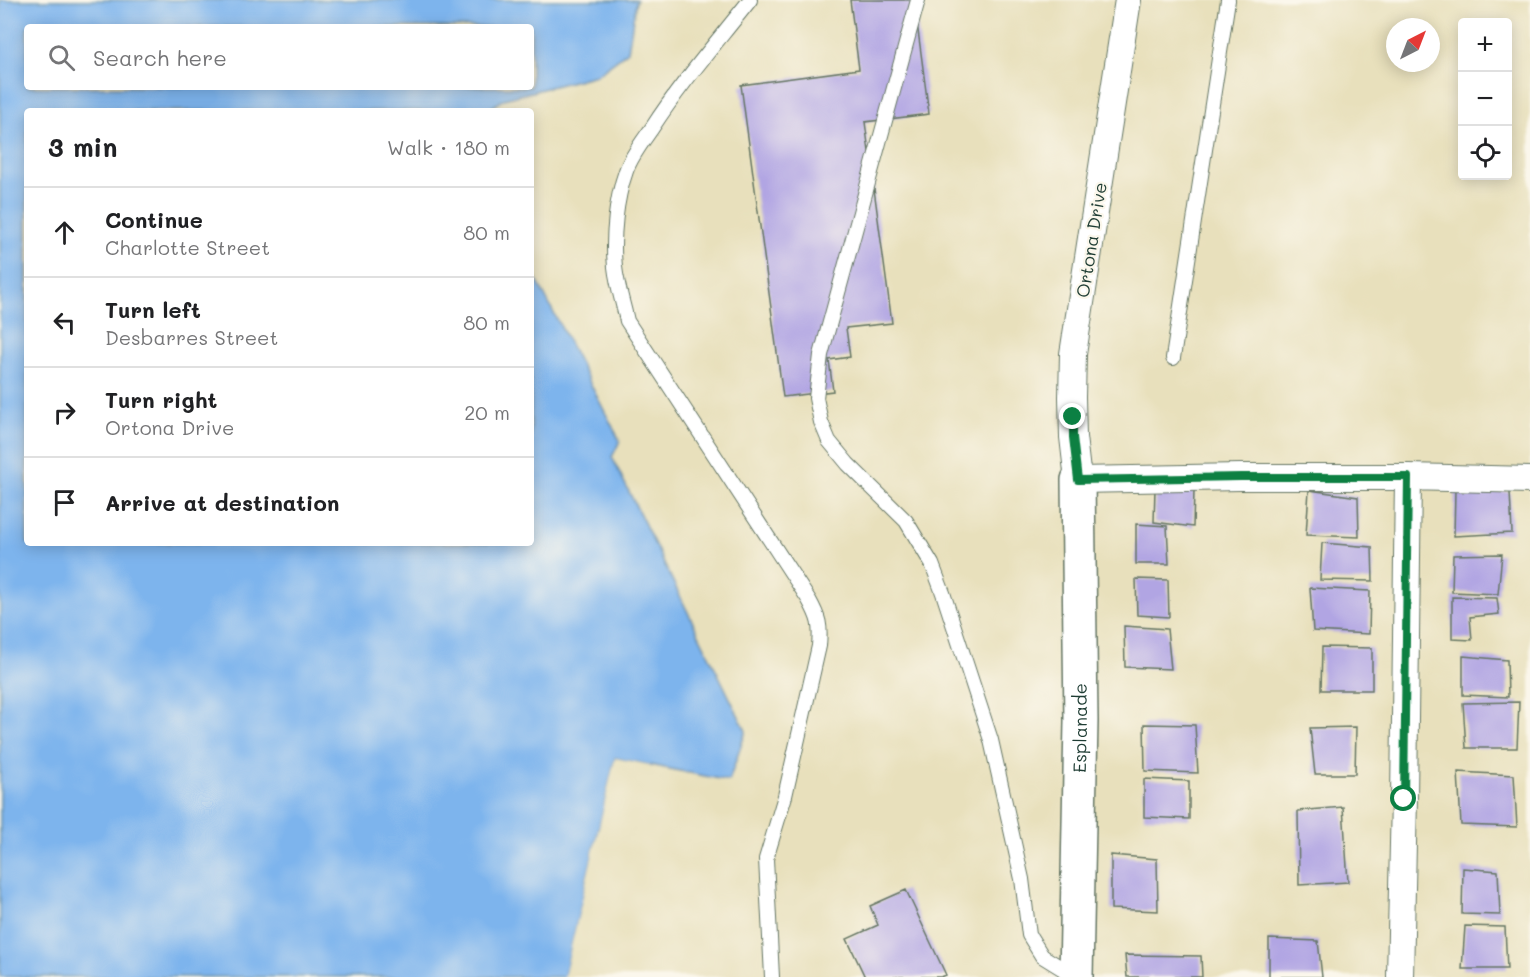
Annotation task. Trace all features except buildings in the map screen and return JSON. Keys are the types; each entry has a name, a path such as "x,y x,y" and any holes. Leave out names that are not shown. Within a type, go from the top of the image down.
{"street":[{"name":"Ortona Drive","path":"1078,480 1073,437 1073,354 1128,0"},
{"path":"1078,480 1241,477 1530,480"},
{"path":"1400,977 1408,477"},
{"name":"Esplanade","path":"1076,973 1081,721 1078,480"}],"lane":[{"path":"750,0 662,112 626,170 617,207 615,266 627,321 817,614 820,629 819,646 786,796 766,859 772,977"},
{"path":"918,0 821,355 816,398 821,422 829,441 848,464 906,521 932,564 992,741 1022,879 1029,935 1042,956 1063,969 1076,973"},
{"path":"1173,358 1228,0"}],"water":[{"path":"0,0 637,0 628,51 596,75 504,99 490,108 24,108 24,546 534,546 534,275 620,441 612,457 746,731 729,781 615,758 564,977 0,977"}],"pier":[{"path":"615,758 650,765 650,768 617,762 567,977 564,977"}],"route":[{"path":"1073,417 1078,480 1408,477 1404,799"}]}
